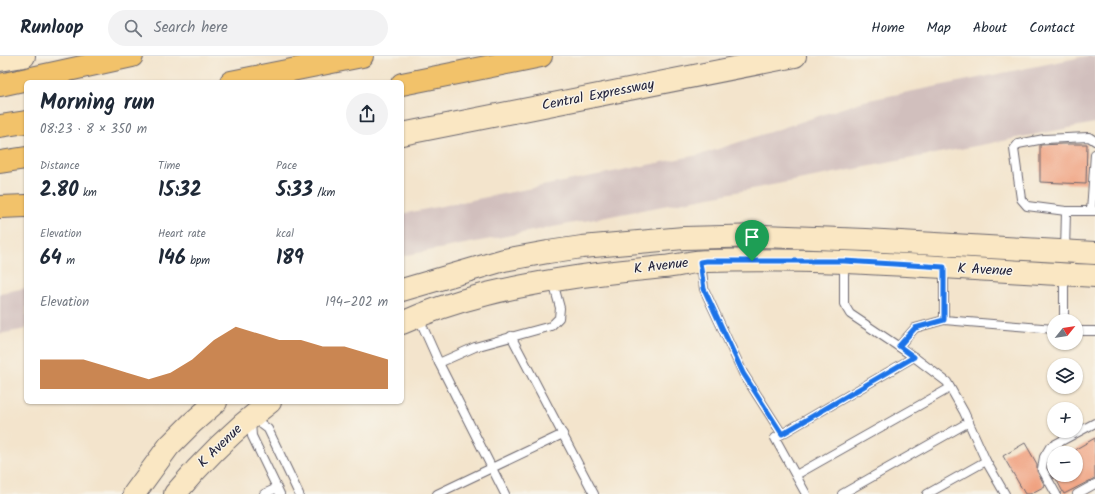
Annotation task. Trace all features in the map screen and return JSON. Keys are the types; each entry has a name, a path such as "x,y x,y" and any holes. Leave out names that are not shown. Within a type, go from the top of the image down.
{"highway":[{"path":"0,85 132,56"},
{"path":"241,80 362,56"},
{"path":"404,84 541,56"},
{"path":"0,126 24,122"},
{"path":"0,162 24,158"},
{"path":"0,207 24,206"}],"main road":[{"path":"0,60 24,56"},
{"name":"Central Expressway","path":"404,134 795,56"},
{"path":"0,214 24,209"},
{"name":"K Avenue","path":"405,289 504,260 582,247 684,238 762,236 858,239 1095,253"},
{"path":"1064,274 1065,252"},
{"name":"K Avenue","path":"410,319 453,303 496,292 606,272 700,262 844,261 1095,276"},
{"path":"405,289 410,319"},
{"path":"134,494 169,446 214,404"},
{"name":"K Avenue","path":"176,494 247,409 263,404"}],"lane":[{"path":"1095,141 1089,137 1044,139 1018,144 1014,149 1021,198 1027,206 1066,211 1093,211 1095,154"},
{"path":"1065,252 1066,211"},
{"path":"844,261 844,304 850,314 899,346 947,382 969,422 986,461 1005,494"},
{"path":"700,262 704,289 743,373 782,434"},
{"path":"944,267 944,320"},
{"path":"1064,274 1064,314"},
{"path":"439,363 475,347 551,326 559,318 560,308 552,281"},
{"path":"410,319 439,363 505,494"},
{"path":"899,346 915,328 944,320 1047,329"},
{"path":"1083,331 1095,331"},
{"path":"511,336 594,494"},
{"path":"806,494 775,438 914,357"},
{"path":"796,475 950,388"},
{"path":"247,409 252,436 279,491 264,494"},
{"path":"247,409 268,429 299,494"},
{"path":"842,494 969,422"},
{"path":"1056,494 1042,469 1044,457 1050,447 1095,423"},
{"path":"437,494 563,434"},
{"path":"927,494 986,461"},
{"path":"1077,494 1095,484"}],"shaded area":[{"path":"1087,56 1095,56 1095,123 404,256 404,214 703,154 864,101"},
{"path":"24,288 24,329 0,334 0,293"}],"building":[{"path":"1087,144 1086,184 1040,182 1040,145"},
{"path":"1095,438 1095,478 1064,494 1058,482 1083,482 1083,446 1081,446"},
{"path":"1025,443 1037,464 1037,471 1045,486 1030,494 1025,494 1003,456"}],"route":[{"path":"752,261 844,261 944,267 944,320 915,328 899,346 914,357 782,434 743,373 704,289 700,262 752,261"}]}
